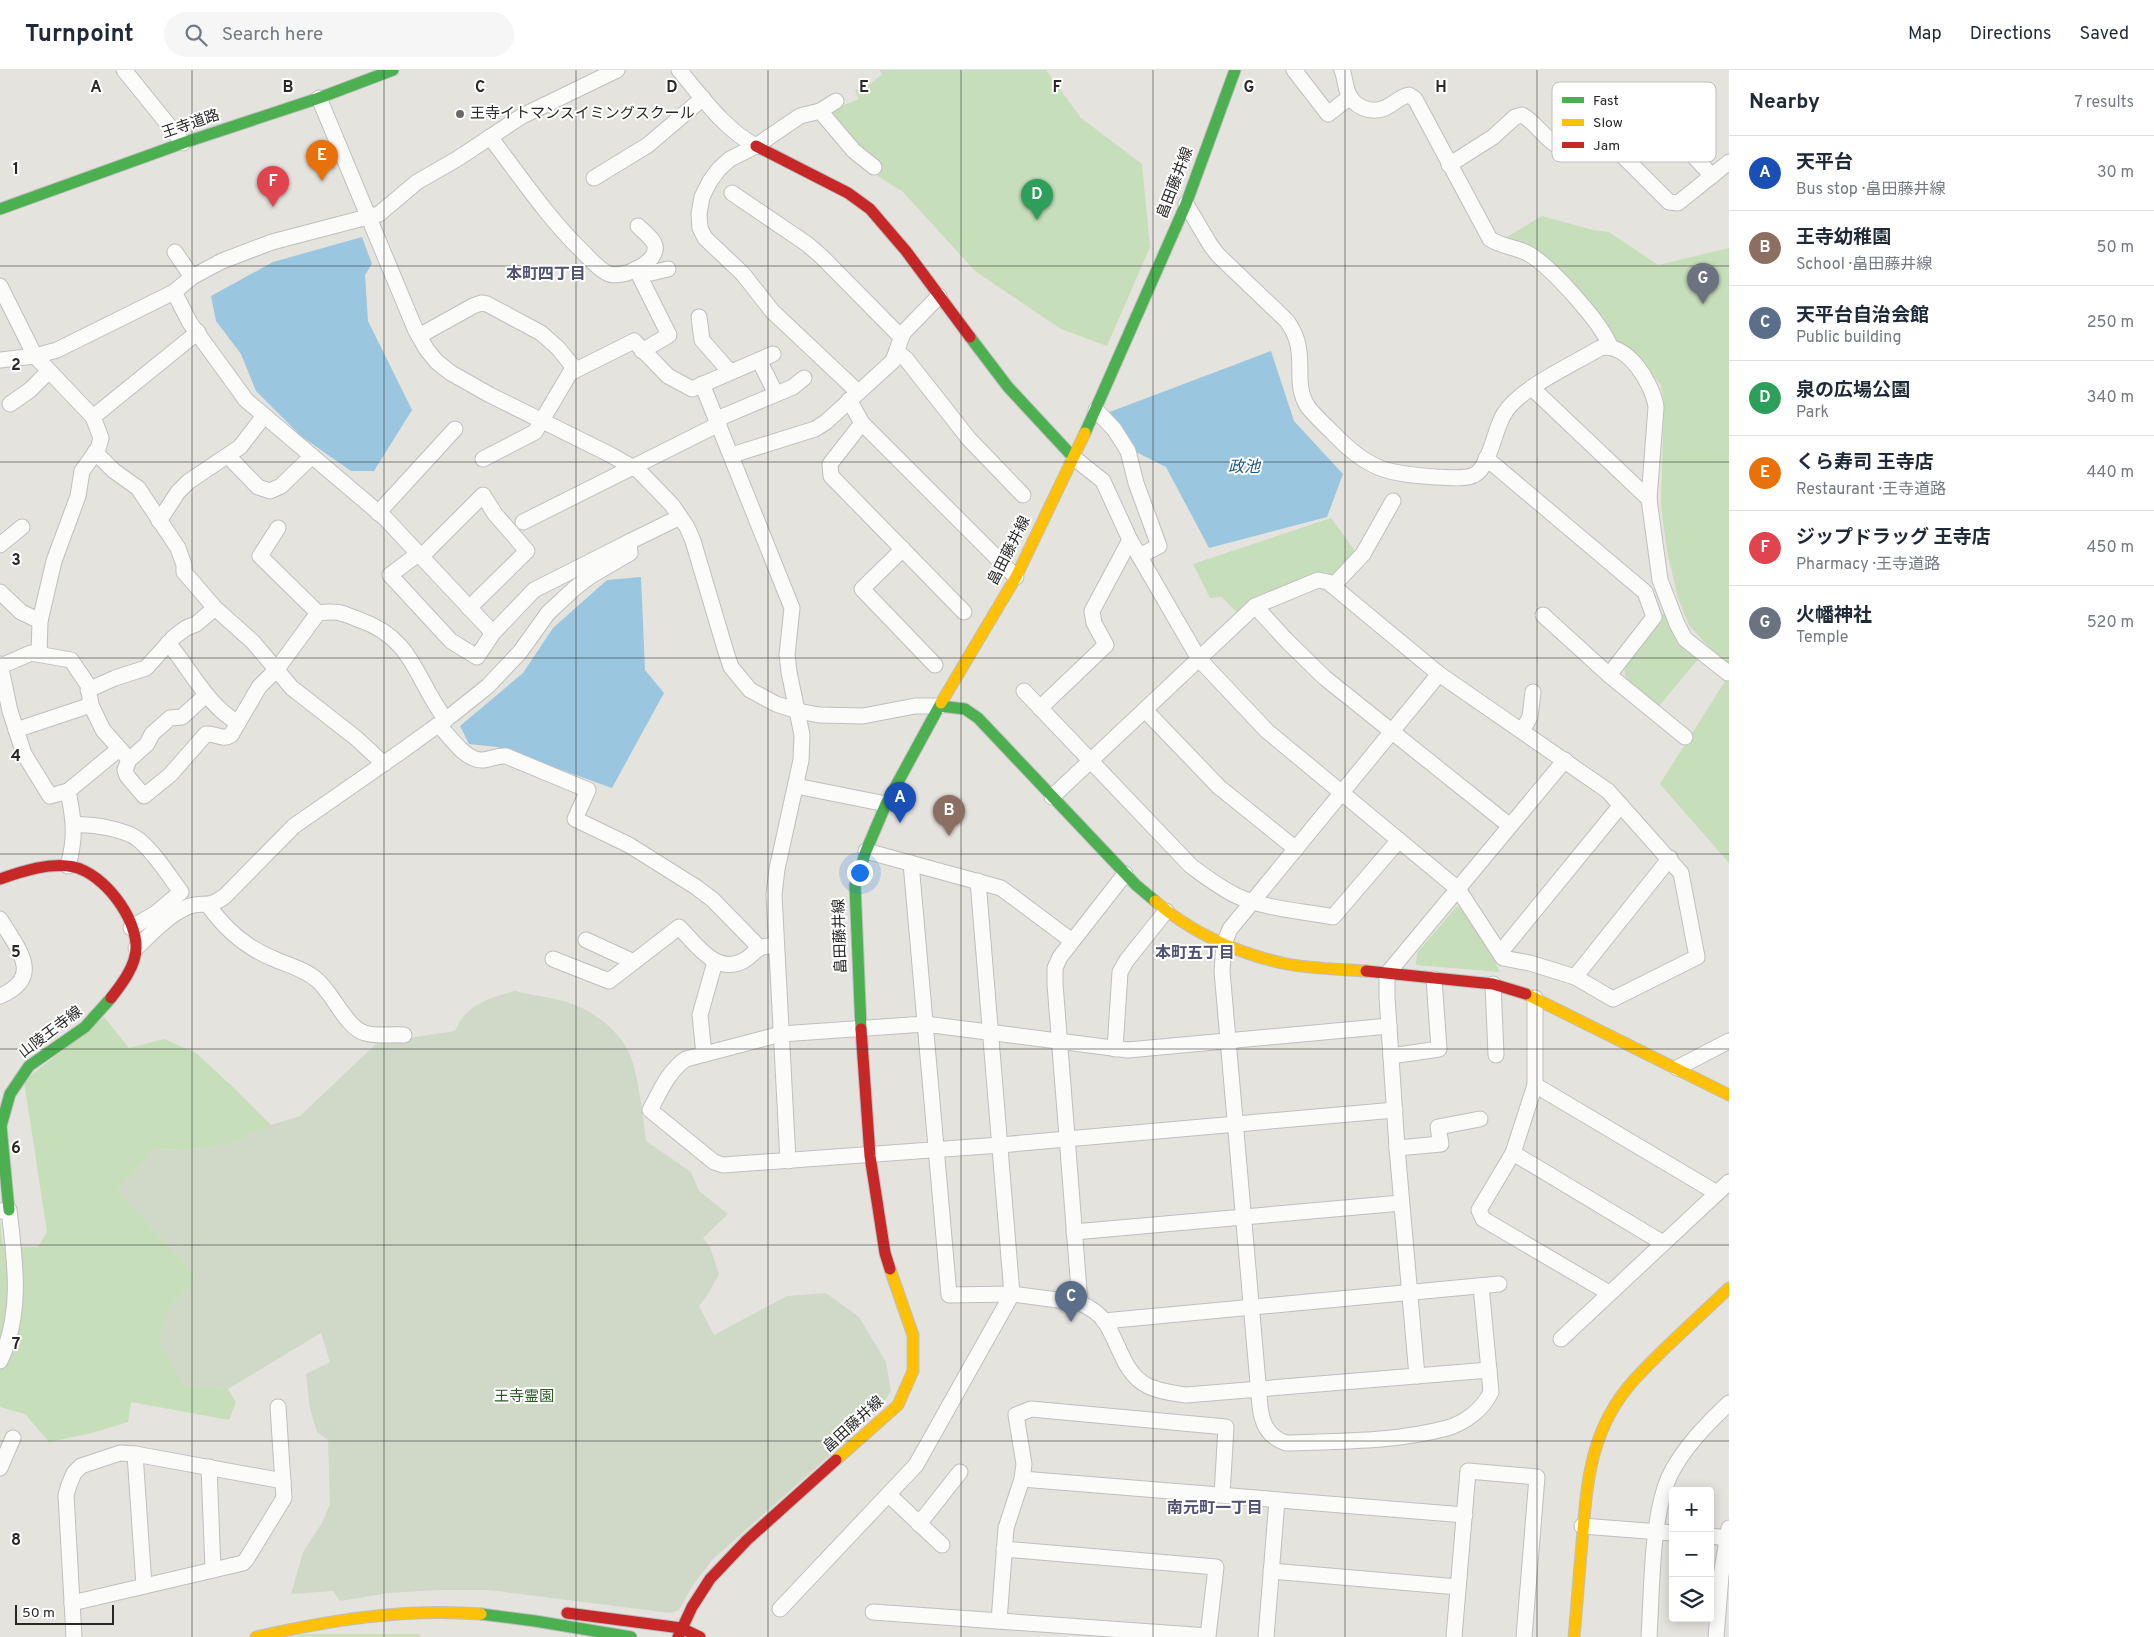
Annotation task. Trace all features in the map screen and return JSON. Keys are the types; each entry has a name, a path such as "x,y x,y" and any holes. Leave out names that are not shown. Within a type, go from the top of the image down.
{"main road":[{"name":"王寺道路","path":"0,209 183,143 319,98 392,70"},
{"name":"畠田藤井線","path":"680,1633 703,1588 747,1540 898,1405 913,1371 913,1335 885,1253 870,1156 861,1029 855,885 866,851 886,804 928,725 1016,577 1096,410 1186,204 1235,70"},
{"path":"756,146 848,193 870,209 892,232 1008,387 1073,457"},
{"path":"940,706 965,710 978,718 1125,874 1166,911 1198,932 1242,951 1283,963 1493,984 1520,991 1729,1095"},
{"path":"0,879 25,870 47,866 68,866 97,877 119,902 131,928 136,948"},
{"name":"山陵王寺線","path":"5,1210 0,1125 9,1094 30,1065 77,1034 96,1018 128,972 136,948"},
{"path":"1574,1637 1582,1526 1589,1467 1601,1433 1609,1416 1633,1381 1729,1288"},
{"path":"348,1617 362,1609 378,1605 430,1601"},
{"path":"560,1612 700,1637"},
{"path":"256,1637 348,1617 456,1613 494,1616 631,1637"},
{"path":"348,1617 382,1625 483,1625 577,1637"}],"street":[{"path":"124,70 183,143"},
{"path":"0,360 35,356 57,350 174,292 192,277 222,261 272,242 379,214 417,182 522,116 617,70"},
{"path":"679,70 730,128 756,146"},
{"path":"1294,70 1328,114 1350,97"},
{"path":"1342,70 1350,97 1361,107 1375,110 1389,106 1400,97 1409,95 1415,98 1490,239 1497,244 1524,251 1540,261 1591,315 1606,336 1610,346"},
{"path":"319,98 419,336 437,362 451,373 490,395 631,466 656,487 680,517 696,550 732,667 750,690 761,698 798,711 819,715 863,716 915,706 940,706"},
{"path":"594,178 648,145 703,98"},
{"path":"836,101 820,111 800,116 756,146 730,159 710,181 702,197 699,214 700,228 705,238 743,274 772,311 854,396 862,423 1016,577"},
{"path":"820,111 854,151 874,167"},
{"path":"1449,165 1494,137 1515,117 1522,115 1529,119 1552,142"},
{"path":"490,137 563,232 598,267 615,277 644,265 655,250 654,244 638,226"},
{"path":"1629,162 1669,202 1678,203 1729,162"},
{"path":"1699,162 1712,176"},
{"path":"732,193 817,252 901,337"},
{"path":"1186,204 1218,255 1287,321 1298,342 1300,388 1310,410 1355,454 1387,471 1402,475 1461,478 1474,475 1482,468 1502,416 1510,406 1532,388 1600,348 1610,346 1618,349 1636,366 1648,381 1654,396 1656,407 1649,499 1660,580 1677,624 1685,639 1728,673"},
{"path":"175,252 192,277"},
{"path":"636,269 651,273 668,269"},
{"path":"636,269 670,335 642,351"},
{"path":"0,286 35,356 48,372 94,417 102,438 82,471 78,496 54,560 40,621 39,654"},
{"path":"174,292 182,310 214,353 235,386 264,416 378,513 493,633"},
{"path":"732,455 815,429 826,422 893,361 901,337 940,296"},
{"path":"419,336 473,306 481,303 487,304 541,333 558,348 575,369"},
{"path":"699,317 702,340 730,372"},
{"path":"94,417 198,332"},
{"path":"483,459 535,432 565,378 575,369 634,341 659,369 692,389 766,357 776,394"},
{"path":"897,352 906,359 969,439 1024,495"},
{"path":"10,404 30,390 48,372"},
{"path":"523,522 718,422 793,387 804,378"},
{"path":"702,384 792,608 787,655 802,735 801,760 774,895 788,1161"},
{"path":"1532,388 1649,499"},
{"path":"1096,410 1114,429 1128,451 1136,484 1159,546 1139,556"},
{"path":"158,521 178,492 188,482 228,456 251,435 264,416"},
{"path":"862,423 830,464 831,476 964,612"},
{"path":"378,513 455,428"},
{"path":"95,452 114,471 138,488 158,521 178,548 184,565 184,572 215,608 253,642 292,688 306,701 356,738 384,764"},
{"path":"228,456 258,487 270,491 281,486 312,456"},
{"path":"1052,797 1091,761 1199,659 1256,606 1318,580 1328,582 1439,674 1608,790 1670,858 1681,873 1697,956 1613,998 1575,976 1530,963 1503,958 1458,889 1267,731 1199,659 1130,540 1103,481 1073,457"},
{"path":"1486,458 1645,592 1654,617 1609,675"},
{"path":"469,608 527,551 495,514 483,496 419,555 390,575 451,641 477,657 493,633 534,590 680,517"},
{"path":"1333,586 1363,554 1393,501"},
{"path":"0,546 22,527"},
{"path":"278,528 260,556 318,613"},
{"path":"1040,708 1106,645 1094,623 1092,611 1130,540"},
{"path":"136,948 173,915 186,907 208,905 215,903 225,896 294,826 442,722 508,667 548,613 575,588 589,577 630,553 630,542"},
{"path":"902,548 862,589 935,665"},
{"path":"0,592 21,612 40,621"},
{"path":"1650,604 1667,600"},
{"path":"1256,606 1308,662 1510,826"},
{"path":"88,690 115,678 146,668 168,643 215,608"},
{"path":"206,695 182,717 170,718 124,755 68,791 50,796 24,754 10,711 0,665 31,653 71,660 88,685 91,706 103,730 124,755 127,776 144,796 170,775 206,734 226,738 231,734 259,687 277,669 318,613 335,610 367,622 398,642 411,658 442,722 462,750 476,759 486,760 495,755 506,756 588,790 576,819 629,845 696,887 713,900 759,947"},
{"path":"1543,615 1609,675 1685,737"},
{"path":"168,643 206,695 220,710 238,723"},
{"path":"1439,674 1230,929 1224,944 1222,971 1258,1389 1262,1420 1268,1431 1276,1440 1286,1443 1390,1438 1448,1428 1477,1411 1486,1403 1491,1392 1482,1286"},
{"path":"1024,691 1191,866 1214,883 1239,897 1334,917 1398,840"},
{"path":"1522,731 1530,717 1533,692"},
{"path":"16,730 91,706"},
{"path":"1145,710 1219,787 1296,849"},
{"path":"1417,1376 1397,1148 1388,1026 1387,974 1565,760"},
{"path":"796,786 886,804"},
{"path":"68,791 75,824 74,846 68,866"},
{"path":"1500,953 1621,805"},
{"path":"75,824 97,824 137,838 146,846 182,892 156,913 131,928"},
{"path":"866,851 978,880 1001,888 1072,941"},
{"path":"1575,976 1670,858"},
{"path":"911,863 949,1295 1012,1294 1080,1303 1088,1307 1104,1321 1132,1372 1147,1385 1168,1393 1186,1395 1489,1370"},
{"path":"1080,1303 1055,968 1072,941 1125,874"},
{"path":"780,1609 916,1465 1012,1294 978,880"},
{"path":"208,905 218,920 238,939 269,957 316,978 326,988 353,1025 365,1033 404,1035"},
{"path":"1116,1049 1120,972 1127,960 1166,911"},
{"path":"0,919 20,954 25,973 22,982 0,996"},
{"path":"554,959 609,981 679,927 715,962 728,965 742,961 759,947 776,946"},
{"path":"586,940 634,962"},
{"path":"704,1054 700,1015 715,962"},
{"path":"1391,1056 1439,1049 1434,979"},
{"path":"1493,984 1496,1055"},
{"path":"1535,998 1535,1084 1513,1153 1479,1210 1483,1219 1609,1294"},
{"path":"1388,1026 1128,1050 925,1024 781,1034 686,1059 676,1065 650,1110 714,1162 723,1165 870,1156 1067,1140 1395,1110"},
{"path":"1677,1068 1729,1041"},
{"path":"1535,1084 1717,1193"},
{"path":"1397,1148 1441,1144 1438,1127 1480,1119"},
{"path":"1513,1153 1663,1243"},
{"path":"1561,1339 1729,1182"},
{"path":"1074,1232 1402,1204"},
{"path":"0,1361 13,1324 16,1299 14,1258 5,1210"},
{"path":"1104,1321 1499,1284"},
{"path":"1649,1637 1657,1532 1664,1493 1677,1463 1700,1431 1729,1403"},
{"path":"72,1603 243,1563 284,1498 278,1407"},
{"path":"999,1621 1006,1528 1022,1479 1024,1464 1016,1415 1031,1409 1226,1427 1222,1495"},
{"path":"0,1468 13,1438"},
{"path":"74,1637 66,1495 74,1472 81,1466 120,1453 135,1454 283,1481"},
{"path":"135,1454 144,1586"},
{"path":"209,1467 213,1570"},
{"path":"1454,1637 1468,1471 1537,1476 1524,1637"},
{"path":"919,1524 960,1472"},
{"path":"1022,1479 1464,1515"},
{"path":"889,1495 942,1545"},
{"path":"1266,1637 1276,1500"},
{"path":"1582,1526 1669,1533"},
{"path":"1714,1536 1728,1534 1724,1609 1716,1637"},
{"path":"873,1612 999,1621 1047,1631 1208,1636 1216,1567 1004,1549"},
{"path":"1271,1571 1458,1588"}],"green space":[{"path":"879,70 1046,70 1081,118 1142,164 1150,247 1107,346 1061,329 975,271 903,192 871,172 857,147 827,112 859,99 855,90 867,87 882,74"},
{"path":"1542,216 1593,230 1609,232 1658,265 1729,248 1729,667 1689,625 1678,598 1667,551 1661,505 1664,402 1661,385 1643,364 1622,344 1614,340 1606,323 1592,305 1547,261 1500,241"},
{"path":"1331,518 1358,555 1337,580 1326,572 1257,596 1239,615 1222,597 1210,598 1193,564"},
{"path":"1665,611 1700,657 1658,707 1626,682 1624,667"},
{"path":"1729,675 1729,863 1660,784"},
{"path":"1456,907 1469,910 1500,972 1416,965 1417,953"},
{"name":"王寺霊園","path":"515,991 575,1005 596,1016 615,1033 630,1054 639,1091 646,1141 691,1172 699,1191 728,1214 703,1238 710,1247 719,1274 699,1306 714,1335 787,1296 826,1293 859,1317 886,1362 891,1391 879,1410 712,1560 693,1585 679,1610 670,1613 489,1590 388,1593 340,1601 333,1591 291,1594 303,1552 322,1523 330,1504 328,1440 317,1432 310,1409 306,1374 330,1362 321,1333 228,1389 184,1387 158,1341 168,1309 191,1286 195,1274 117,1190 155,1150 208,1148 233,1143 271,1125 300,1116 377,1043 455,1031 472,1008 487,1000"},
{"path":"104,1017 129,1048 164,1039 196,1053 271,1125 233,1143 208,1148 155,1150 117,1190 195,1274 191,1286 168,1309 184,1386 228,1389 236,1402 229,1420 131,1402 128,1422 92,1433 49,1442 25,1414 0,1407 0,1219 3,1247 38,1247 47,1232 24,1081"},
{"path":"302,1634 420,1634 420,1637 294,1637"}],"water":[{"path":"362,237 372,264 365,275 368,321 412,410 374,471 351,471 301,436 256,391 241,354 216,321 211,296 273,262"},
{"name":"政池","path":"1271,351 1294,421 1343,474 1327,517 1209,548 1166,467 1134,451 1107,413"},
{"path":"641,577 645,670 664,693 612,788 497,747 469,744 460,726 523,673 553,628 607,580"}],"traffic: fast":[{"path":"0,209 183,143 319,98 393,70"},
{"path":"1085,433 1186,204 1235,70"},
{"path":"970,337 1008,387 1073,457"},
{"path":"861,1029 855,885 866,851 886,804 941,703"},
{"path":"940,706 965,709 978,718 1136,885 1155,901"},
{"path":"9,1210 1,1126 10,1094 29,1066 85,1027 111,998"},
{"path":"481,1614 631,1637"}],"traffic: slow":[{"path":"941,703 1016,577 1085,433"},
{"path":"1155,901 1199,932 1231,947 1265,959 1313,968 1366,971"},
{"path":"1526,994 1729,1095"},
{"path":"836,1460 898,1405 913,1371 913,1335 890,1269"},
{"path":"1574,1637 1589,1477 1593,1457 1608,1417 1619,1399 1645,1368 1729,1288"},
{"path":"256,1637 312,1625 396,1614 481,1614"}],"traffic: jam":[{"path":"756,146 848,193 870,209 906,251 970,337"},
{"path":"0,879 46,866 65,866 85,871 107,888 125,911 135,936 136,948 134,962 111,998"},
{"path":"1366,971 1493,984 1526,994"},
{"path":"861,1029 870,1156 885,1253 890,1269"},
{"path":"678,1637 692,1607 710,1579 747,1540 836,1460"},
{"path":"567,1613 681,1628 700,1637"}],"place":[{"name":"王寺イトマンスイミングスクール","path":"460,114"},
{"name":"くら寿司 王寺店","path":"322,181"},
{"name":"ジップドラッグ 王寺店","path":"273,207"},
{"name":"泉の広場公園","path":"1037,220"},
{"name":"火幡神社","path":"1703,304"},
{"name":"天平台","path":"900,823"},
{"name":"王寺幼稚園","path":"949,836"},
{"name":"天平台自治会館","path":"1071,1322"}],"district":[{"name":"本町四丁目","path":"546,275"},
{"name":"本町五丁目","path":"1195,954"},
{"name":"南元町一丁目","path":"1215,1509"}]}
